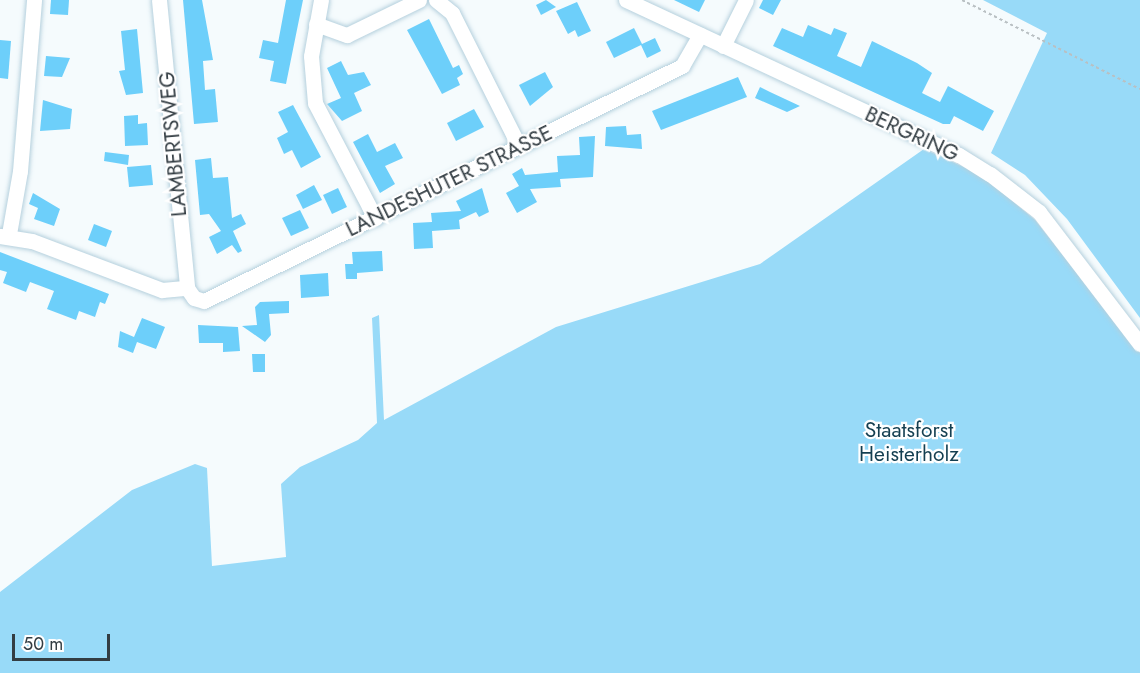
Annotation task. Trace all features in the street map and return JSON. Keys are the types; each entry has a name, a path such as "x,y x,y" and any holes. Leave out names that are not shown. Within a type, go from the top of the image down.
{"street":[{"path":"33,0 20,171 4,235 144,285 162,290 187,288"},
{"name":"LAMBERTSWEG","path":"159,0 187,288"},
{"path":"321,0 311,56 315,104 375,218"},
{"path":"316,24 347,35 419,0"},
{"path":"436,0 452,13 519,146"},
{"name":"BERGRING","path":"626,0 959,155 1021,196 1069,248 1140,344"},
{"path":"723,46 747,0"},
{"name":"LANDESHUTER STRASSE","path":"187,288 194,298 204,301 375,218 682,66 700,35"}],"path":[{"path":"962,0 1140,89"}],"green space":[{"path":"983,0 1140,0 1140,318 1067,219 1025,175 991,153 1047,33"},
{"name":"Staatsforst Heisterholz","path":"924,149 981,175 1035,220 1140,353 1140,673 0,673 0,592 132,490 195,464 207,468 212,566 286,557 281,484 300,467 358,440 377,423 372,318 379,315 384,420 556,327 760,264"}],"building":[{"path":"51,0 69,0 68,15 50,14"},
{"path":"183,0 202,0 213,60 203,61 205,90 215,89 218,122 194,124"},
{"path":"286,0 303,0 286,84 270,81 274,61 259,58 263,40 278,43"},
{"path":"546,0 556,7 541,15 536,5"},
{"path":"674,0 705,0 699,12"},
{"path":"763,0 781,0 773,15 759,8"},
{"path":"577,2 591,31 578,37 575,30 568,34 556,11"},
{"path":"429,19 453,68 459,65 463,74 457,78 460,85 442,94 407,30"},
{"path":"808,25 831,35 834,28 847,33 837,56 861,67 872,41 932,73 922,93 940,102 948,86 994,111 983,131 954,116 950,124 943,124 773,46 782,28 803,37"},
{"path":"634,28 642,44 655,38 661,51 647,58 641,45 614,58 606,42"},
{"path":"137,29 143,93 126,95 119,71 125,70 121,31"},
{"path":"0,40 11,41 8,79 0,78"},
{"path":"46,56 70,58 62,77 44,76"},
{"path":"341,61 348,75 364,72 371,85 354,93 362,111 342,121 327,104 341,98 327,68"},
{"path":"545,72 553,87 530,106 519,85"},
{"path":"738,77 747,97 661,130 652,111"},
{"path":"760,87 800,106 787,112 755,98"},
{"path":"43,100 72,109 70,129 40,131"},
{"path":"293,105 321,157 301,168 292,150 284,154 277,138 288,132 278,112"},
{"path":"474,109 484,127 456,141 447,123"},
{"path":"138,115 138,124 147,123 148,145 125,146 124,116"},
{"path":"626,126 627,135 641,134 642,149 605,146 606,127"},
{"path":"368,134 377,152 395,143 403,158 385,166 395,184 380,193 353,142"},
{"path":"595,136 593,177 560,179 561,187 530,189 537,202 517,213 506,193 519,186 512,174 522,168 525,175 558,172 557,156 580,155 579,137"},
{"path":"105,152 129,155 128,165 104,161"},
{"path":"211,158 213,178 228,177 232,218 241,214 246,224 233,231 242,251 238,253 232,245 217,254 209,237 221,231 209,214 200,215 195,160"},
{"path":"151,165 153,185 129,187 127,167"},
{"path":"314,185 322,200 303,209 296,195"},
{"path":"338,188 347,207 332,214 323,195"},
{"path":"482,188 489,212 479,217 476,212 459,220 460,229 432,231 433,248 414,249 413,223 432,222 431,213 461,211 456,201"},
{"path":"33,193 60,209 54,226 34,219 38,208 29,204"},
{"path":"300,210 309,228 291,236 282,218"},
{"path":"94,224 112,231 106,247 88,240"},
{"path":"382,251 383,271 357,273 357,279 346,279 345,264 353,264 352,252"},
{"path":"0,252 109,294 105,304 100,302 95,317 79,311 76,320 47,309 54,291 30,282 26,292 3,283 7,272 0,270"},
{"path":"328,273 329,296 301,298 300,275"},
{"path":"289,301 289,313 269,314 271,335 265,342 242,326 257,325 255,307 260,302"},
{"path":"142,318 165,327 156,349 137,342 133,353 118,347 120,331 134,337"},
{"path":"198,325 238,327 240,351 223,352 223,343 199,343"},
{"path":"252,354 265,354 265,372 253,372"}]}
